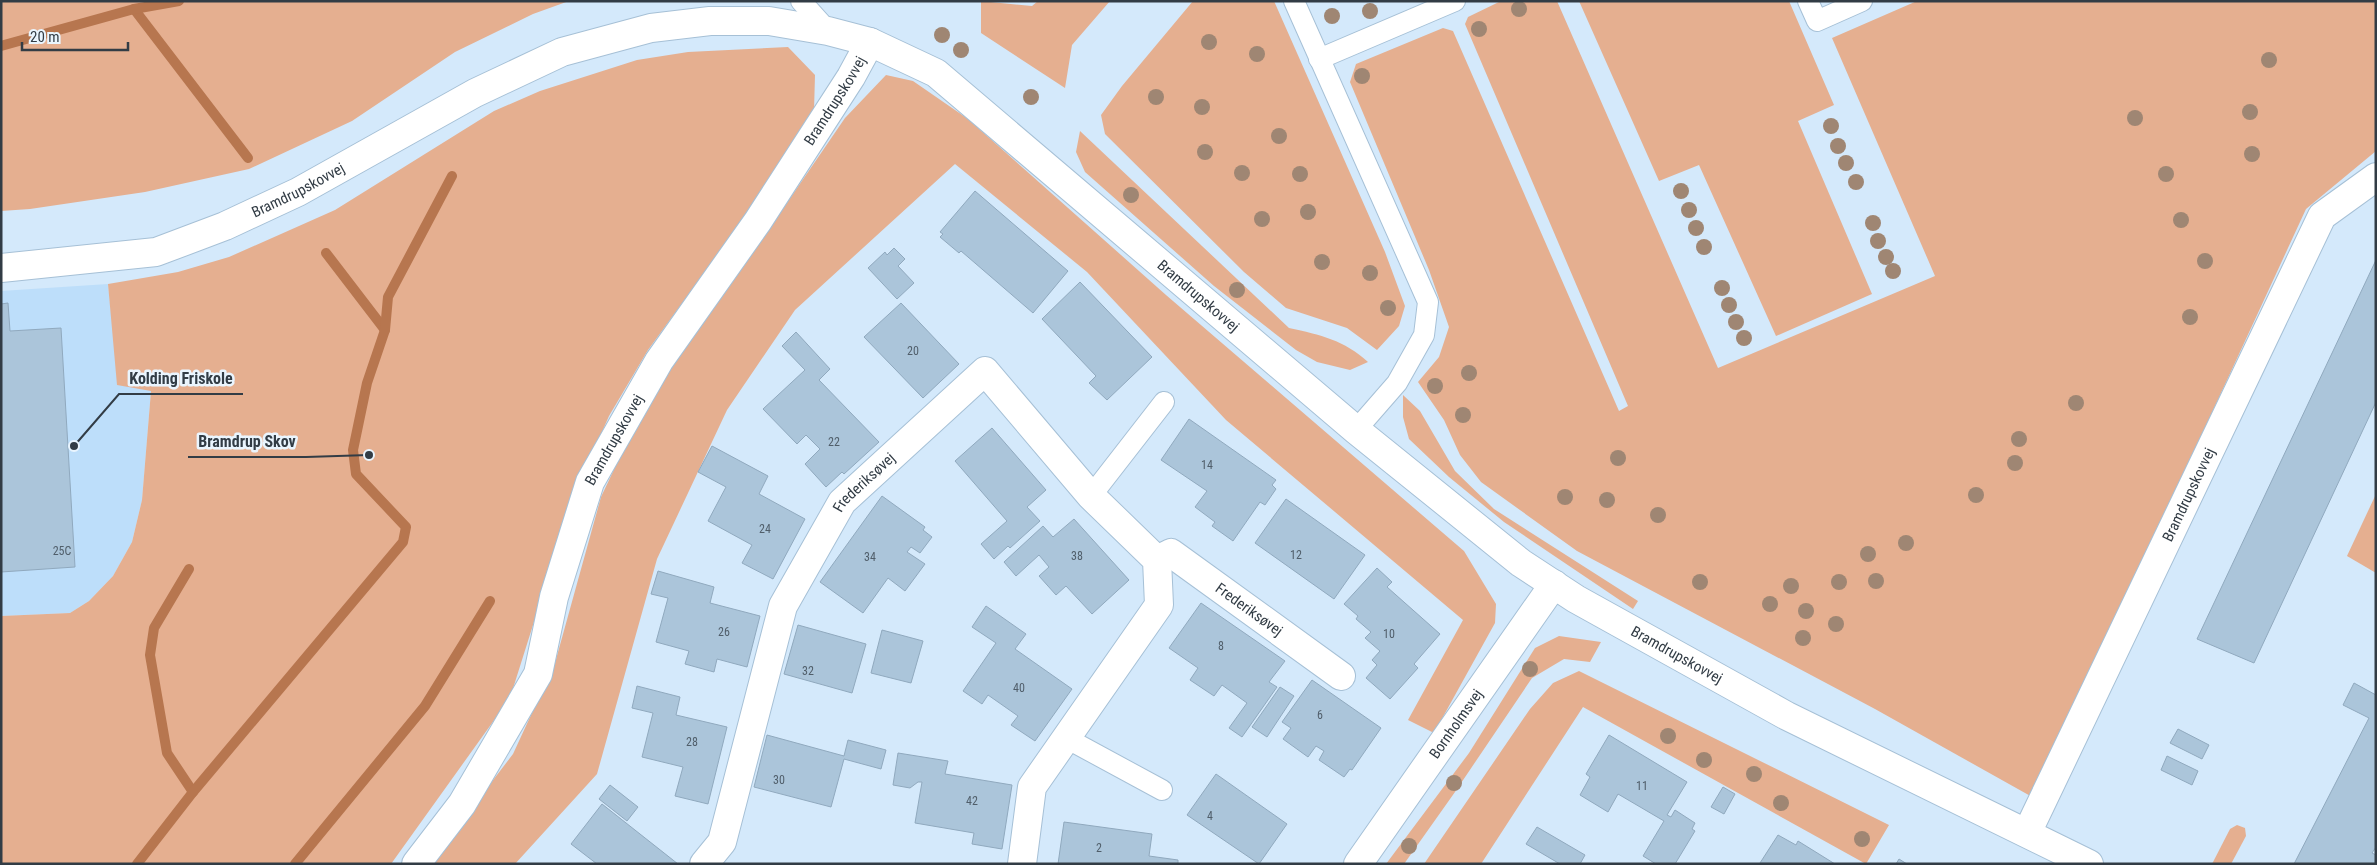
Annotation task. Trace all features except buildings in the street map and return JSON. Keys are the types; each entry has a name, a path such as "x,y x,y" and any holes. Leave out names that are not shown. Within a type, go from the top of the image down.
{"street":[{"name":"Bramdrupskovvej","path":"1,268 156,252 225,226 298,192 475,93 562,52 651,28 710,21 769,21 828,30 870,42 936,73 1356,430 1521,563 1576,599 1787,716 2089,864"},
{"name":"Bramdrupskovvej","path":"416,864 462,804 538,674 554,597 590,482 659,361 758,221 852,77 870,42"},
{"name":"Bramdrupskovvej","path":"2027,834 2322,216 2376,177"},
{"name":"Frederiksøvej","path":"704,864 722,842 783,606 842,502 985,371 1091,496 1157,560 1171,553 1341,676"},
{"path":"1022,864 1032,787 1159,604 1157,560"},
{"name":"Bornholmsvej","path":"1358,864 1554,584"}],"lane":[{"path":"801,1 828,30"},
{"path":"1294,1 1428,302 1424,336 1420,344 1396,383 1356,430"},
{"path":"1319,59 1455,1"},
{"path":"1808,1 1817,21 1862,1"},
{"path":"1091,496 1164,402"},
{"path":"1066,738 1162,790"}],"shaded area":[{"path":"1,1 569,1 533,14 455,52 352,121 249,169 145,192 30,209 1,211"},
{"path":"981,1 1032,6 1038,1 1110,1 1072,45 1065,88 981,33"},
{"path":"1193,1 1274,1 1385,252 1405,306 1399,326 1377,350 1347,328 1286,308 1244,272 1105,134 1101,115 1122,86"},
{"path":"1501,1 1557,1 1718,368 1935,276 1832,38 1917,1 2376,1 2376,151 2306,209 2034,798 1875,709 1577,551 1481,482 1460,455 1444,420 1418,382 1439,357 1449,327 1429,270 1350,82 1356,64 1443,28 1453,31 1619,411 1628,406 1465,24 1468,17"},
{"path":"1579,1 1789,1 1834,105 1798,121 1872,294 1776,336 1699,165 1659,181"},
{"path":"788,47 815,75 814,111 769,184 648,350 609,416 574,495 510,698 391,864 1,864 1,616 70,613 89,601 113,576 132,542 142,500 151,391 117,385 108,284 178,272 229,257 335,210 494,111 540,91 637,60 688,52"},
{"path":"886,75 913,81 968,119 1166,295 1464,551 1496,604 1495,623 1434,733 1408,720 1463,620 1226,420 1087,272 955,164 795,310 727,410 657,559 597,774 515,864 429,864 513,754 555,663 601,497 654,385 734,280 845,118"},
{"path":"1080,131 1289,328 1332,339 1350,348 1368,362 1350,370 1317,362 1296,350 1214,286 1085,172 1076,152"},
{"path":"108,284 111,312 151,391 142,500 132,542 113,576 89,601 70,613 1,616 1,291"},
{"path":"1403,395 1420,411 1455,471 1494,509 1638,601 1633,609 1504,522 1449,477 1409,439 1403,417"},
{"path":"2376,494 2376,573 2347,556"},
{"path":"1559,636 1601,642 1590,662 1564,659 1532,678 1404,864 1386,864 1469,753 1535,648"},
{"path":"1579,671 1889,825 1866,864 1583,707 1481,864 1424,864 1530,709 1553,683"},
{"path":"2237,825 2245,828 2246,836 2231,864 2212,864 2230,829"}],"waterway":[{"path":"1,46 134,9 179,1"},
{"path":"134,9 248,158"},
{"path":"137,864 193,792 403,542 406,527 356,474 353,450 367,383 385,330 388,297 452,176"},
{"path":"326,253 385,330"},
{"path":"189,569 154,628 150,655 167,753 193,792"},
{"path":"295,864 425,706 490,601"}],"place":[{"name":"Kolding Friskole","path":"74,446"},
{"name":"Bramdrup Skov","path":"369,455"}]}
